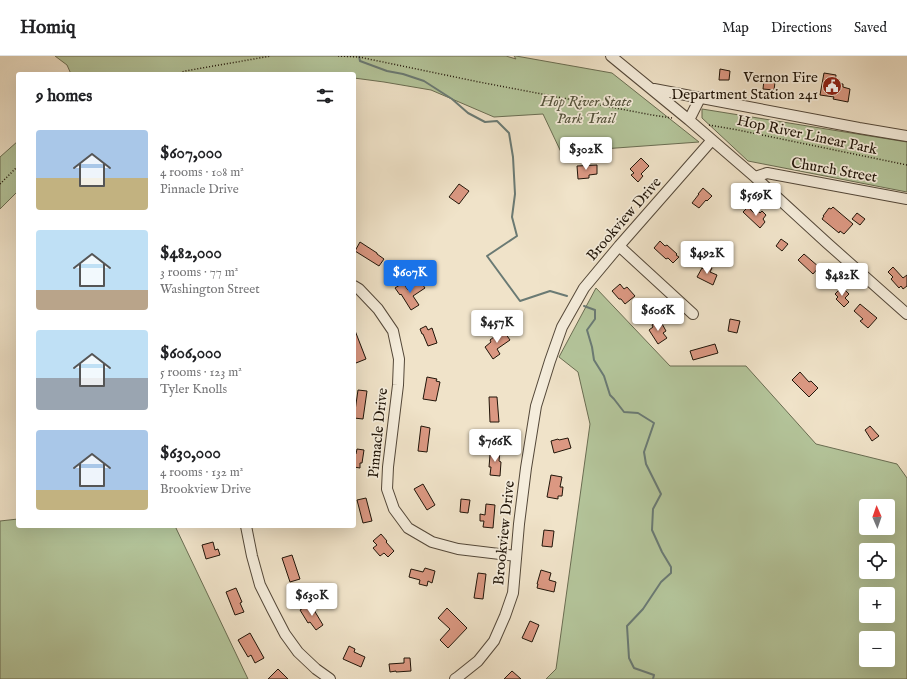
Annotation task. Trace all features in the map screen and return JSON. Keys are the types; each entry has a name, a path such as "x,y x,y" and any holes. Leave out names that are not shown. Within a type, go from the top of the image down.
{"street":[{"path":"611,56 755,177 907,314"},
{"path":"652,89 907,136"},
{"path":"689,120 700,98"},
{"name":"Brookview Drive","path":"455,679 478,661 494,641 505,616 512,593 526,468 536,406 562,327 584,288 712,140"},
{"name":"Church Street","path":"755,177 767,173 907,199"},
{"path":"619,246 693,314"},
{"name":"Pinnacle Drive","path":"356,287 378,309 393,331 399,359 398,385 388,467 387,490 394,509 408,528 432,542 458,549 516,556"},
{"path":"246,528 260,585 285,634 298,652 316,669 330,679"}],"path":[{"path":"182,72 271,56"},
{"path":"338,56 360,57 652,116 678,119"},
{"name":"Hop River Linear Park","path":"707,125 907,165"},
{"path":"0,184 16,168"}],"green space":[{"name":"Hop River State Park Trail","path":"55,56 506,56 516,59 514,56 516,56 612,73 699,142 561,152 543,114 494,117 431,90 356,78 356,72 70,72 67,65"},
{"path":"702,109 907,142 907,192 748,161 702,118"},
{"path":"16,143 16,193 0,209 0,157"},
{"path":"596,288 670,366 746,366 816,444 897,464 907,478 907,679 546,679 556,669 590,424 578,372 559,357"},
{"path":"16,519 16,528 176,528 248,679 0,679 0,521"}],"building":[{"path":"720,69 730,71 729,80 719,80"},
{"name":"Vernon Fire Department Station 241","path":"824,73 836,75 835,83 843,84 843,87 850,89 848,102 833,99 834,97 820,95"},
{"path":"764,80 775,82 774,90 763,89"},
{"path":"641,158 649,166 641,174 643,176 638,182 631,175 634,173 630,169"},
{"path":"597,165 597,174 589,175 589,178 578,179 577,166"},
{"path":"459,184 469,191 459,204 449,197"},
{"path":"703,188 712,196 699,208 692,203"},
{"path":"748,207 754,213 757,210 760,213 762,211 766,215 763,219 765,222 760,228 743,212"},
{"path":"833,207 853,224 844,234 840,231 839,233 822,219 829,208 831,209"},
{"path":"857,213 865,219 860,225 852,219"},
{"path":"781,239 788,244 782,251 776,246"},
{"path":"660,241 665,246 667,245 679,257 673,263 654,248"},
{"path":"360,242 384,259 379,266 356,252"},
{"path":"804,254 819,267 813,274 798,260"},
{"path":"705,265 712,268 710,272 717,275 713,285 697,277"},
{"path":"893,267 903,278 907,275 907,286 903,289 901,286 899,288 891,279 893,277 888,272"},
{"path":"420,281 425,288 413,296 419,305 411,310 401,294 400,295 395,288 403,283 408,290"},
{"path":"620,284 624,289 627,287 635,296 625,304 612,291"},
{"path":"842,287 849,294 845,298 849,302 844,307 836,299 838,297 835,294"},
{"path":"860,304 877,318 868,328 860,321 863,319 854,311"},
{"path":"730,319 740,321 737,333 728,331"},
{"path":"660,320 666,331 663,333 667,338 658,344 649,330 653,327 652,325"},
{"path":"426,326 428,330 432,328 437,343 428,346 420,329"},
{"path":"503,330 510,340 497,349 500,354 493,359 485,347 491,342 490,340"},
{"path":"356,333 366,359 356,363"},
{"path":"715,344 718,353 693,360 690,351"},
{"path":"800,372 809,382 811,381 818,388 809,397 792,380"},
{"path":"427,377 437,379 436,381 440,382 436,401 423,399"},
{"path":"358,390 367,391 363,419 356,418"},
{"path":"489,397 497,397 499,422 490,422"},
{"path":"421,426 430,428 427,452 418,451"},
{"path":"870,426 879,436 872,441 865,430"},
{"path":"568,438 571,448 554,453 551,441"},
{"path":"357,449 364,450 360,468 356,467"},
{"path":"492,450 500,451 500,476 490,475 491,467 489,467"},
{"path":"551,475 562,477 560,487 563,487 562,496 558,496 558,499 547,497"},
{"path":"423,484 435,505 427,510 414,489"},
{"path":"366,498 372,521 363,523 357,500"},
{"path":"461,499 470,500 468,513 460,512"},
{"path":"486,504 495,505 493,528 483,527 484,521 480,521 480,514 485,515"},
{"path":"544,530 554,531 552,547 542,546"},
{"path":"381,534 394,551 388,557 384,553 380,556 373,548 377,545 373,541"},
{"path":"213,542 215,550 218,549 220,555 206,559 202,545"},
{"path":"292,555 300,579 290,582 282,558"},
{"path":"425,568 435,571 432,583 428,581 427,586 419,584 420,580 409,577 411,569 423,572"},
{"path":"541,570 551,573 549,580 556,582 554,592 537,588"},
{"path":"478,573 486,574 483,599 474,598"},
{"path":"236,588 242,602 240,603 244,612 235,615 226,592"},
{"path":"308,605 312,611 314,610 323,625 316,630 310,622 308,623 300,610"},
{"path":"447,608 467,628 448,648 440,640 450,629 438,618"},
{"path":"530,621 539,625 532,642 522,638"},
{"path":"250,633 264,658 255,663 251,655 248,657 238,640"},
{"path":"349,646 355,649 354,652 365,657 361,667 343,659"},
{"path":"404,658 410,658 411,671 390,672 389,664 404,663"},
{"path":"278,669 288,679 268,679"},
{"path":"512,671 521,679 504,679"}],"waterway":[{"path":"359,56 360,61 387,71 403,74 424,81 452,99 468,113 485,122 497,121 509,133 513,157 515,194 512,217 517,236 487,256 520,301 550,291 567,296"},
{"path":"584,306 595,310 595,319 587,330 594,360 604,376 610,395 624,412 638,413 654,423 644,452 646,464 661,494 653,509 652,530 671,567 671,573 661,582 643,609 627,626 629,658 634,668 654,675 653,679"}],"place":[{"name":"Vernon Fire Department Station 241","path":"832,86"}]}
